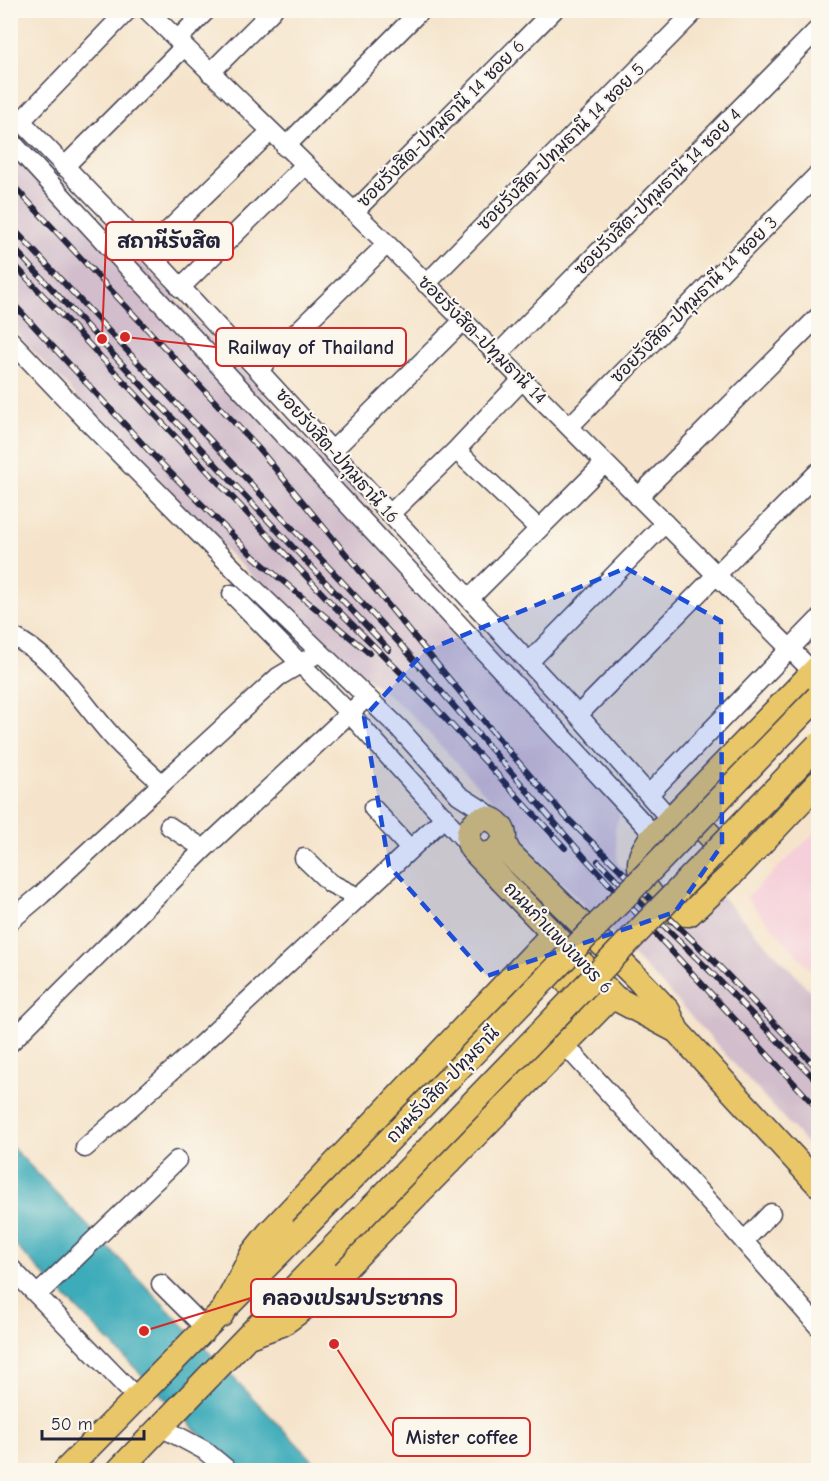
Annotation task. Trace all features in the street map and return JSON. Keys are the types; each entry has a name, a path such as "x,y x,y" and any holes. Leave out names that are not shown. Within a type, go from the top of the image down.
{"main road":[{"path":"816,670 641,854 640,875 655,899 668,910 679,914 689,914 740,866 819,783"},
{"name":"ถนนรังสิต-ปทุมธานี","path":"66,1470 209,1326 819,697"},
{"name":"ถนนรังสิต-ปทุมธานี","path":"119,1470 819,745"},
{"path":"479,820 491,820 500,832 498,850 493,854 482,855 472,842 479,820"},
{"path":"670,821 740,866"},
{"name":"ถนนกำแพงเพชร 6","path":"500,832 509,853 639,980 668,1011 677,1031 819,1184"},
{"name":"ถนนกำแพงเพชร 6","path":"472,842 552,932 605,1005 677,1031"},
{"path":"209,1326 253,1253 268,1233 537,951 552,932"},
{"path":"249,1336 282,1324 312,1302 605,1005 537,951"}],"street":[{"name":"ซอยรังสิต-ปทุมธานี 16","path":"128,10 21,122 147,251 578,714 670,821"},
{"name":"ซอยรังสิต-ปทุมธานี 14","path":"147,10 387,244 790,649 816,670"},
{"path":"64,167 180,44 207,10"},
{"path":"210,73 273,10"},
{"path":"285,147 421,10"},
{"name":"ซอยรังสิต-ปทุมธานี 14 ซอย 6","path":"354,212 554,10"},
{"name":"ซอยรังสิต-ปทุมธานี 14 ซอย 5","path":"426,284 696,10"},
{"name":"ซอยรังสิต-ปทุมธานี 14 ซอย 4","path":"498,355 819,29"},
{"path":"147,251 270,132"},
{"path":"10,140 670,821"},
{"path":"180,288 305,165"},
{"name":"ซอยรังสิต-ปทุมธานี 14 ซอย 3","path":"570,426 819,174"},
{"path":"258,370 387,244"},
{"path":"638,497 819,317"},
{"path":"333,451 463,321"},
{"path":"10,340 109,443 399,728 459,795 484,811 500,832"},
{"path":"390,514 456,450 522,380"},
{"path":"456,450 538,528"},
{"path":"470,598 605,462"},
{"path":"578,714 819,472"},
{"path":"529,662 665,523"},
{"path":"232,594 350,714 445,817 472,842"},
{"path":"649,794 819,620"},
{"path":"10,634 61,673 112,736 161,783"},
{"path":"10,921 278,677 320,652"},
{"path":"10,1043 204,849 367,697"},
{"path":"459,795 470,818 472,842"},
{"path":"373,808 410,849"},
{"path":"85,1148 193,1052 445,817"},
{"path":"169,826 204,849"},
{"path":"304,858 330,883 358,897"},
{"path":"564,1044 819,1326"},
{"path":"40,1293 177,1160"},
{"path":"744,1241 771,1213"},
{"path":"10,1267 40,1293 142,1394"},
{"path":"161,1284 209,1326"},
{"path":"167,1421 228,1470"}],"highlighted area":[{"path":"626,568 721,621 722,845 675,912 487,976 389,866 364,717 425,651"}],"shaded area":[{"path":"11,122 333,468 627,793 615,829 618,864 687,921 722,897 818,999 818,1156 666,989 534,854 519,830 412,715 301,623 210,535 11,328"},
{"path":"818,830 818,978 746,898"}],"water":[{"path":"10,1145 322,1470 235,1470 11,1241"}],"railway":[{"path":"10,182 259,449 565,816 718,965 818,1069"},
{"path":"10,225 402,646 586,859 818,1109"},
{"path":"10,244 389,650"},
{"path":"10,260 335,607 434,706 565,848"},
{"path":"10,300 152,454 254,557 369,653"},
{"path":"598,861 818,1082"}],"place":[{"name":"Railway of Thailand","path":"125,337"},
{"name":"สถานีรังสิต","path":"102,339"},
{"name":"คลองเปรมประชากร","path":"144,1331"},
{"name":"Mister coffee","path":"334,1344"}]}
